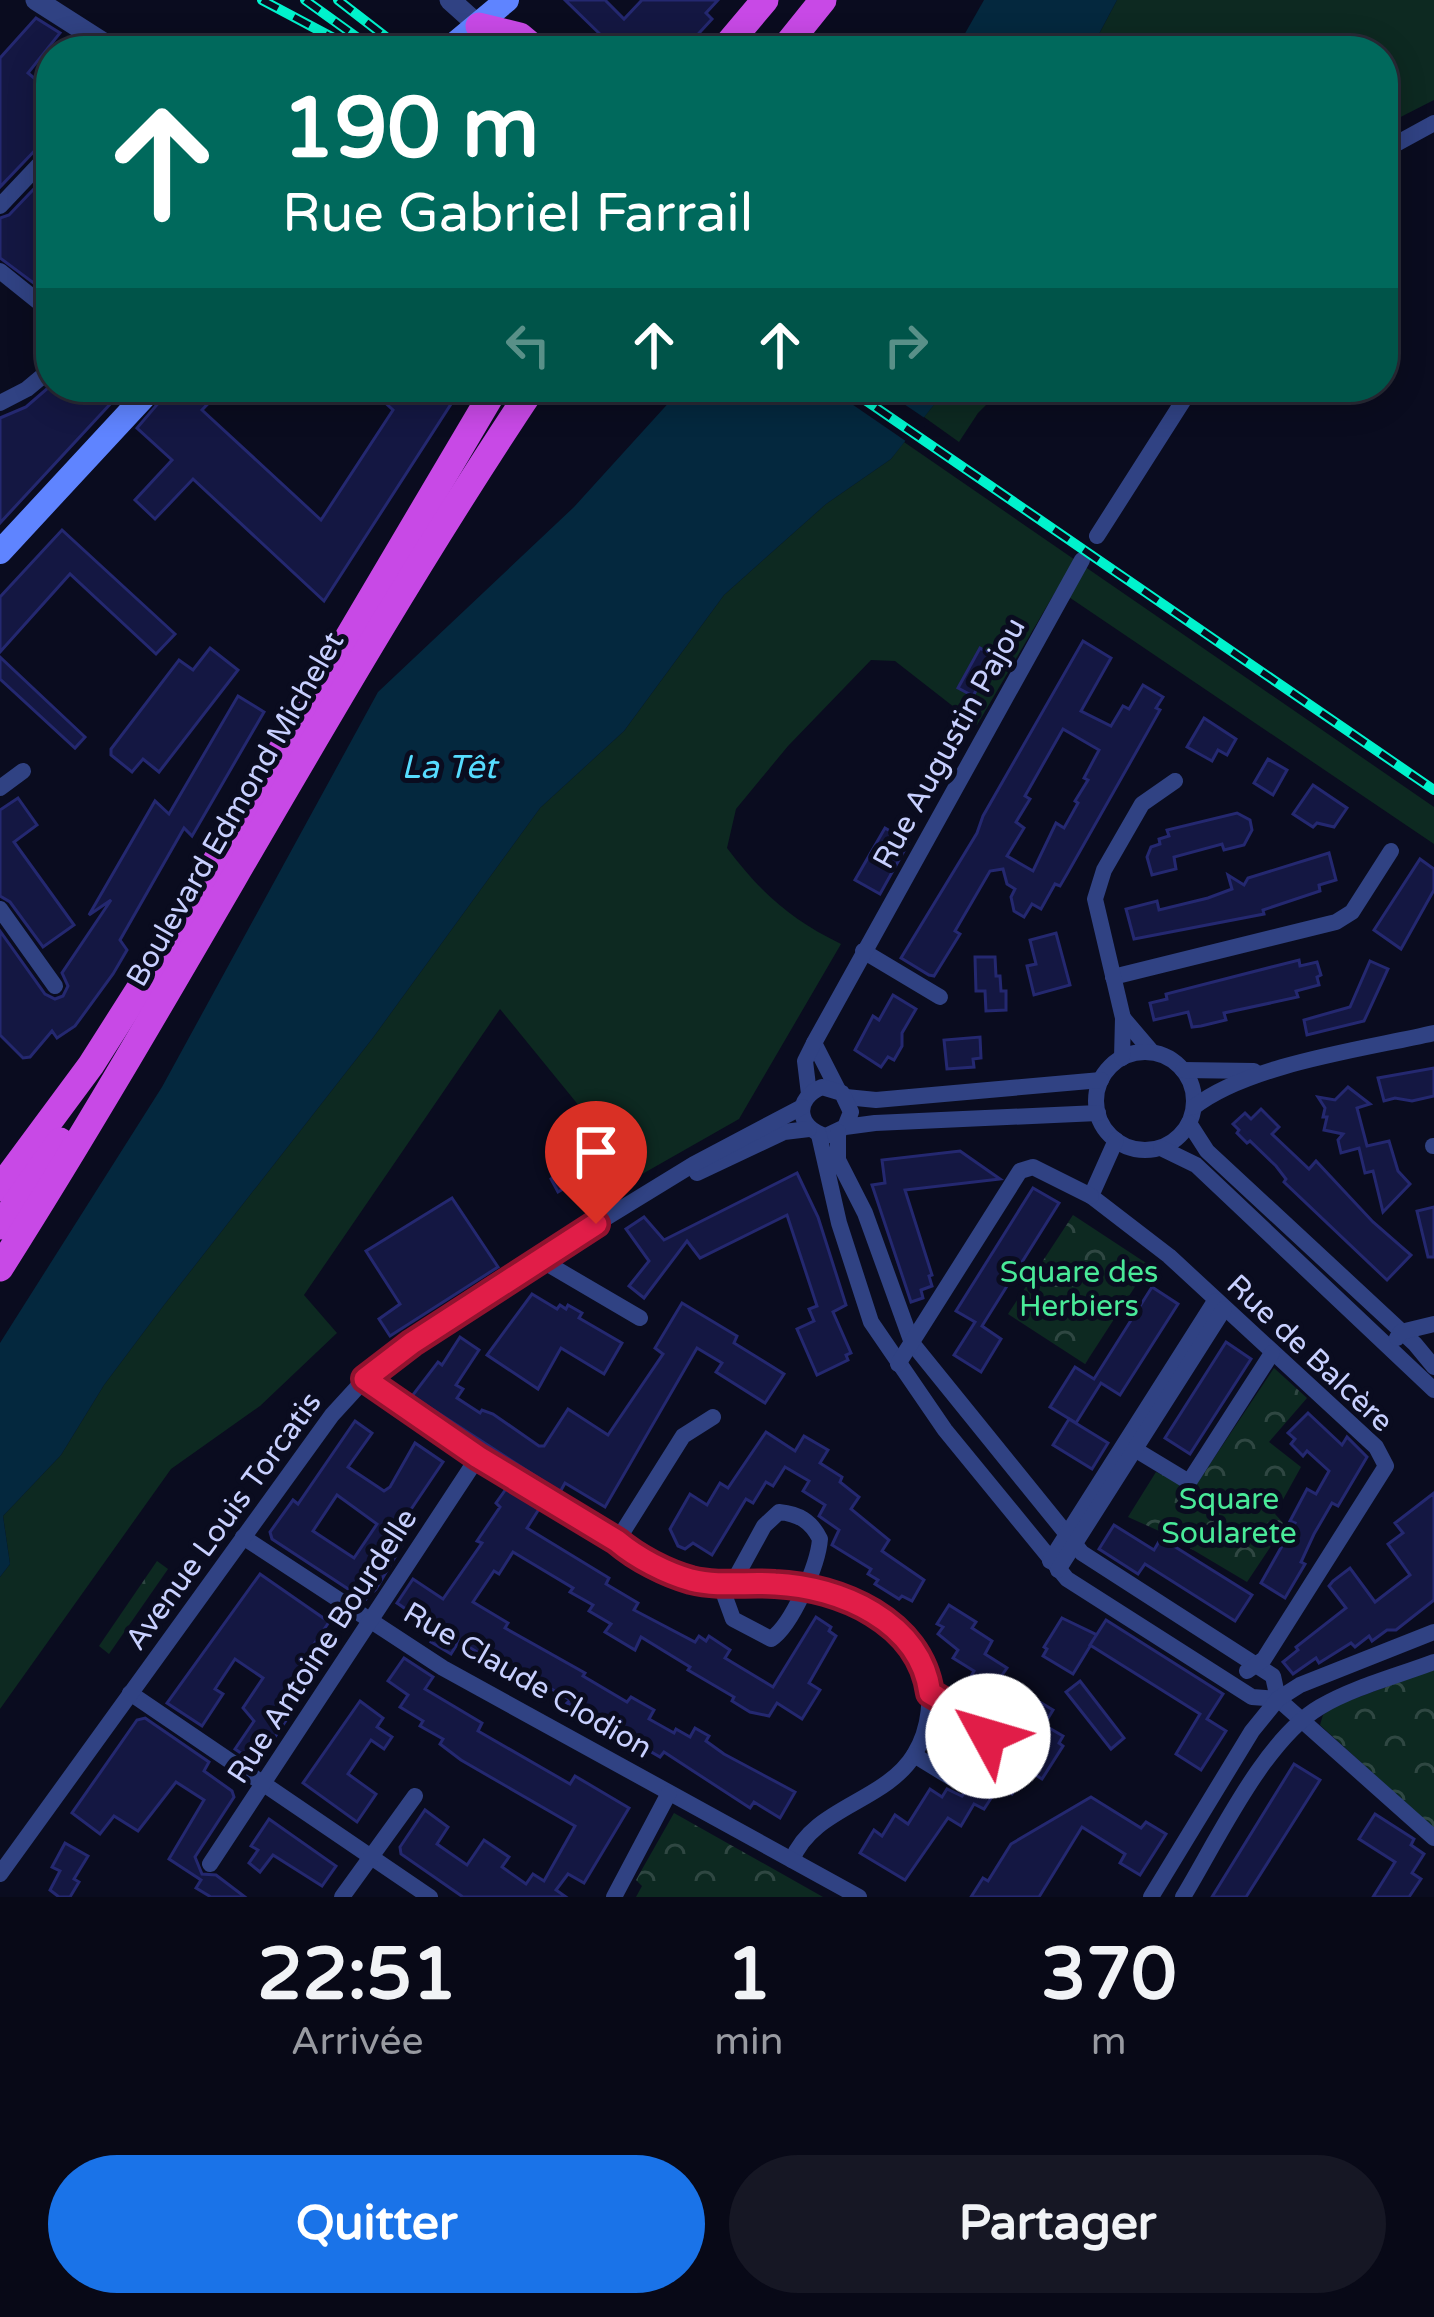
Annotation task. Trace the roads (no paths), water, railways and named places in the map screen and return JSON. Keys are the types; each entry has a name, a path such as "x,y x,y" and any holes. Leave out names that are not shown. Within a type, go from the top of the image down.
{"highway":[{"path":"711,36 740,0"},
{"path":"734,36 764,0"},
{"path":"778,36 805,0"},
{"path":"794,36 823,0"},
{"name":"Boulevard Edmond Michelet","path":"0,1188 91,1065 152,969 487,402"},
{"name":"Boulevard Edmond Michelet","path":"0,1268 294,769 450,511 523,402"},
{"path":"0,1226 199,937"}],"main road":[{"path":"474,36 507,0"},
{"path":"0,552 136,402"}],"street":[{"path":"36,0 92,36"},
{"path":"450,0 471,36"},
{"path":"1398,143 1434,123"},
{"path":"0,206 36,168"},
{"path":"0,271 36,300"},
{"path":"0,404 36,382"},
{"path":"1097,536 1182,402"},
{"name":"Rue Augustin Pajou","path":"814,1043 1082,560"},
{"path":"0,788 23,771"},
{"path":"1122,1058 1123,1018 1095,899 1104,870 1142,804 1175,781"},
{"path":"1113,977 1336,922 1352,912 1391,850"},
{"path":"0,909 55,986"},
{"path":"863,951 940,997"},
{"path":"1123,1018 1152,1052 1183,1070 1277,1070"},
{"path":"1152,1052 1122,1058 1101,1080 1098,1113 1116,1141 1145,1150 1172,1142 1214,1092 1277,1070 1434,1033"},
{"path":"814,1043 850,1112 828,1131"},
{"path":"814,1043 805,1061 805,1101 828,1131 865,1213 912,1343 1072,1540 1273,1676 1278,1699 1434,1838"},
{"path":"1183,1070 1190,1081 1192,1115 1207,1151 1402,1341 1434,1390"},
{"name":"Avenue Louis Torcatis","path":"0,1874 332,1415 365,1379 412,1343 823,1087 876,1100 1101,1080"},
{"name":"Avenue Louis Torcatis","path":"667,1182 703,1171 784,1132 1098,1113"},
{"path":"828,1131 839,1223 871,1322 945,1430 1066,1580 1252,1697 1278,1699"},
{"path":"1091,1196 1116,1141"},
{"path":"1161,1148 1196,1165 1434,1367"},
{"name":"Rue de Balcère","path":"912,1343 1020,1171 1033,1167 1091,1196 1169,1256 1376,1448 1386,1466 1256,1666 1231,1680"},
{"path":"541,1260 640,1318"},
{"path":"1072,1540 1220,1305"},
{"path":"1054,1565 1136,1450 1220,1305"},
{"path":"1402,1341 1434,1324"},
{"path":"1402,1341 1434,1335"},
{"path":"898,1364 912,1343"},
{"path":"1136,1450 1189,1482 1272,1353"},
{"path":"365,1379 633,1555 691,1580 825,1590 900,1630 912,1642 930,1693 914,1755 863,1798 817,1825 798,1844 792,1860"},
{"path":"617,1541 683,1436 713,1417"},
{"name":"Rue Antoine Bourdelle","path":"210,1864 478,1457"},
{"path":"779,1511 796,1514 814,1527 820,1539 803,1588 781,1633 771,1640 733,1619 725,1598 731,1585 764,1526 779,1511"},
{"name":"Rue Claude Clodion","path":"243,1537 442,1668 859,1897"},
{"path":"1151,1897 1252,1732 1278,1699 1300,1685 1434,1632"},
{"path":"1183,1897 1275,1747 1301,1720 1323,1705 1434,1661"},
{"path":"130,1693 430,1897"},
{"path":"914,1755 950,1777 962,1776 988,1736 979,1720 930,1693"},
{"path":"614,1897 669,1793"},
{"path":"342,1897 415,1796"}],"water":[{"path":"984,0 1117,0 1098,36 964,36"},
{"name":"La Têt","path":"669,402 936,402 891,459 826,504 724,595 624,731 540,808 372,1039 104,1385 61,1455 3,1516 10,1564 0,1577 0,1343 162,1087 378,692 574,507"}],"railway":[{"path":"262,0 330,36"},
{"path":"305,0 355,36"},
{"path":"338,0 385,36"},
{"path":"868,402 1434,790"}],"park label":[{"name":"Square des Herbiers","path":"1079,1289"},
{"name":"Square Soularete","path":"1229,1516"}]}
